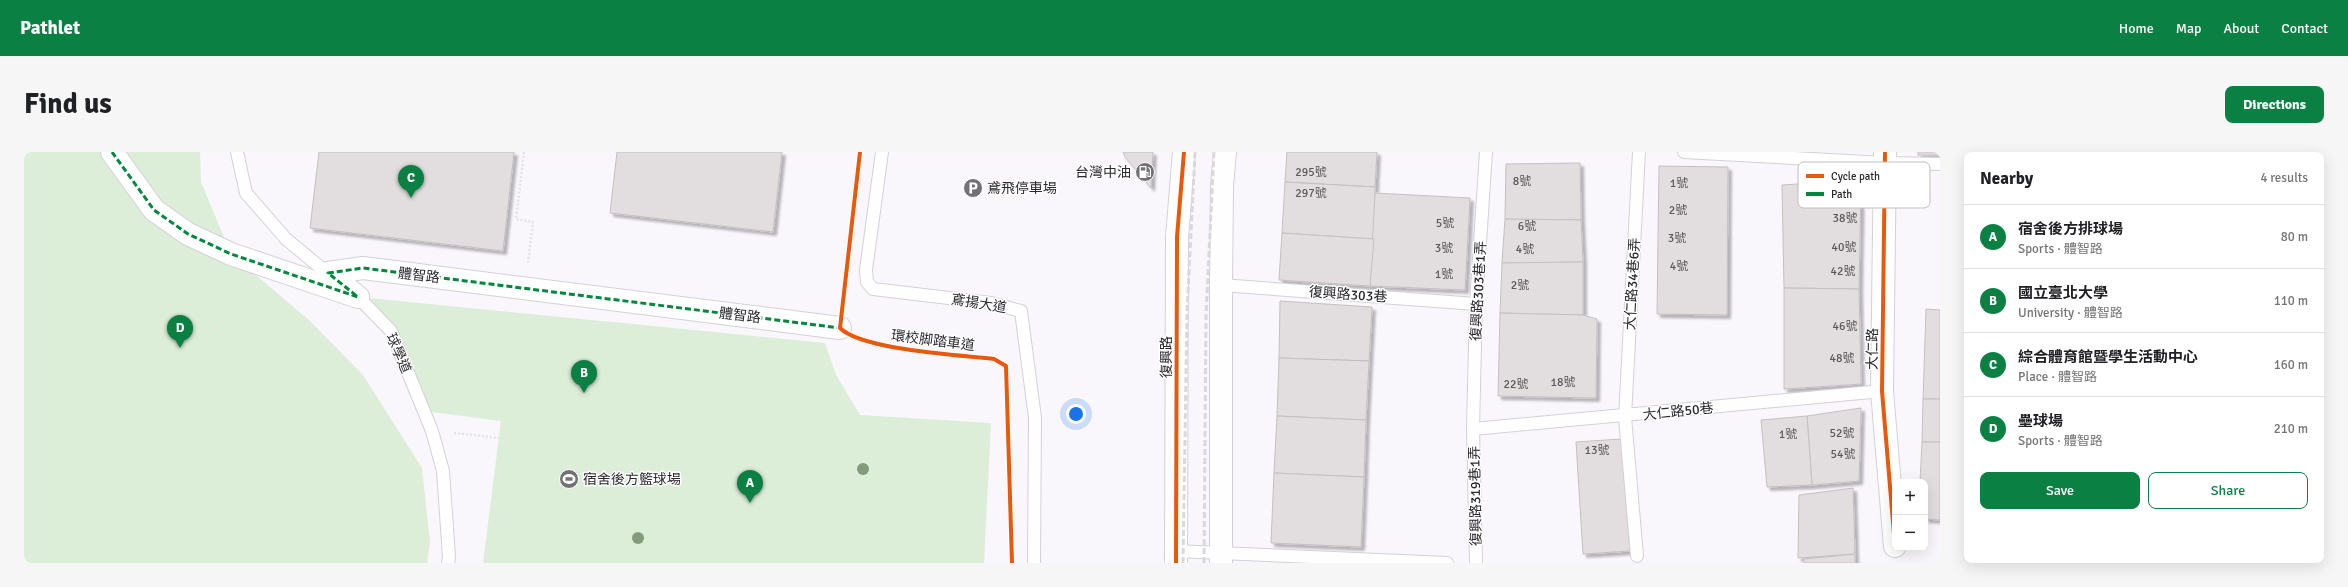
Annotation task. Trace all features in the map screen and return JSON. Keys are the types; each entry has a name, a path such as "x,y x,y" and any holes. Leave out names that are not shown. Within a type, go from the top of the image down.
{"street":[{"path":"112,152 154,210 188,234 231,254 358,297"},
{"path":"1221,558 1221,285 1222,186 1225,152"},
{"name":"復興路","path":"1176,557 1177,237 1179,157"},
{"name":"大仁路","path":"1884,208 1882,391 1892,515"},
{"name":"體智路","path":"328,273 363,268 840,328"},
{"name":"大仁路","path":"1895,551 1896,563"}],"lane":[{"name":"球學道","path":"237,152 246,193 286,239 358,297 391,332 432,431 443,471 449,557 448,563"},
{"name":"鳶揚大道","path":"882,152 866,270 867,282 872,289 991,302 1021,311 1035,418 1034,563"},
{"name":"復興路303巷1弄","path":"1473,429 1476,304 1486,152"},
{"name":"大仁路34巷6弄","path":"1637,556 1625,417 1639,152"},
{"path":"1684,152 1885,158 1922,162"},
{"path":"1930,163 1940,164"},
{"name":"復興路303巷","path":"1221,285 1476,304"},
{"name":"大仁路50巷","path":"1473,429 1625,417 1882,391"},
{"name":"復興路319巷1弄","path":"1473,429 1476,563"},
{"path":"1176,557 1447,563"}],"path":[{"path":"524,152 516,219 534,222 524,289"}],"green space":[{"path":"24,152 200,152 201,182 231,254 310,321 363,375 422,468 430,542 427,563 24,563"},
{"path":"358,297 825,343 836,375 860,415 991,423 984,563 483,563 501,421 424,411 391,331"}],"building":[{"path":"319,152 514,152 503,251 310,228"},
{"path":"617,152 782,152 773,232 610,213"},
{"name":"台灣中油","path":"1123,152 1153,152 1151,188 1125,157"},
{"path":"1287,152 1377,152 1375,187 1285,182"},
{"path":"1918,152 1940,152 1940,155 1918,155"},
{"path":"1580,163 1581,220 1505,219 1506,164"},
{"path":"1659,166 1728,167 1727,315 1657,314"},
{"path":"1285,182 1375,187 1374,239 1282,233"},
{"path":"1798,184 1798,208 1860,208 1859,289 1784,288 1782,185"},
{"path":"1375,193 1470,198 1465,290 1370,286"},
{"path":"1505,219 1581,220 1583,262 1502,263"},
{"path":"1282,233 1374,239 1370,286 1279,280"},
{"path":"1583,262 1583,315 1500,313 1502,263"},
{"path":"1784,288 1859,289 1861,384 1784,389"},
{"path":"1280,301 1372,307 1369,361 1279,358"},
{"path":"1926,309 1940,310 1940,399 1923,399"},
{"path":"1500,313 1583,315 1597,319 1596,398 1498,396"},
{"path":"1279,358 1369,361 1366,420 1277,416"},
{"path":"1923,399 1940,399 1940,442 1922,442"},
{"path":"1861,408 1859,481 1812,485 1807,416"},
{"path":"1277,416 1366,420 1364,477 1274,473"},
{"path":"1807,416 1812,485 1767,487 1761,420"},
{"path":"1621,439 1630,551 1583,554 1576,442"},
{"path":"1922,442 1940,442 1940,520 1928,519 1928,479 1920,479"},
{"path":"1274,473 1364,477 1361,547 1271,543"},
{"path":"1853,488 1855,554 1798,558 1799,495"},
{"path":"1855,554 1855,563 1804,563 1804,559"}],"railway":[{"path":"1183,563 1187,312 1195,152"},
{"path":"1204,563 1206,315 1214,152"}],"marked path":[{"path":"112,152 154,210 188,234 231,254 358,297 328,273 363,268 840,328"}],"cycle path":[{"name":"環校脚踏車道","path":"860,152 840,328 869,342 912,350 994,359 1006,366 1012,563"},
{"path":"1176,563 1177,237 1184,152"},
{"path":"1885,152 1885,162"},
{"path":"1884,208 1882,391 1892,515"}],"place":[{"name":"台灣中油","path":"1145,172"},
{"name":"鳶飛停車場","path":"973,188"},
{"name":"綜合體育館暨學生活動中心","path":"411,198"},
{"name":"壘球場","path":"180,348"},
{"name":"國立臺北大學","path":"584,393"},
{"name":"宿舍後方籃球場","path":"569,479"},
{"name":"宿舍後方排球場","path":"750,503"}]}
